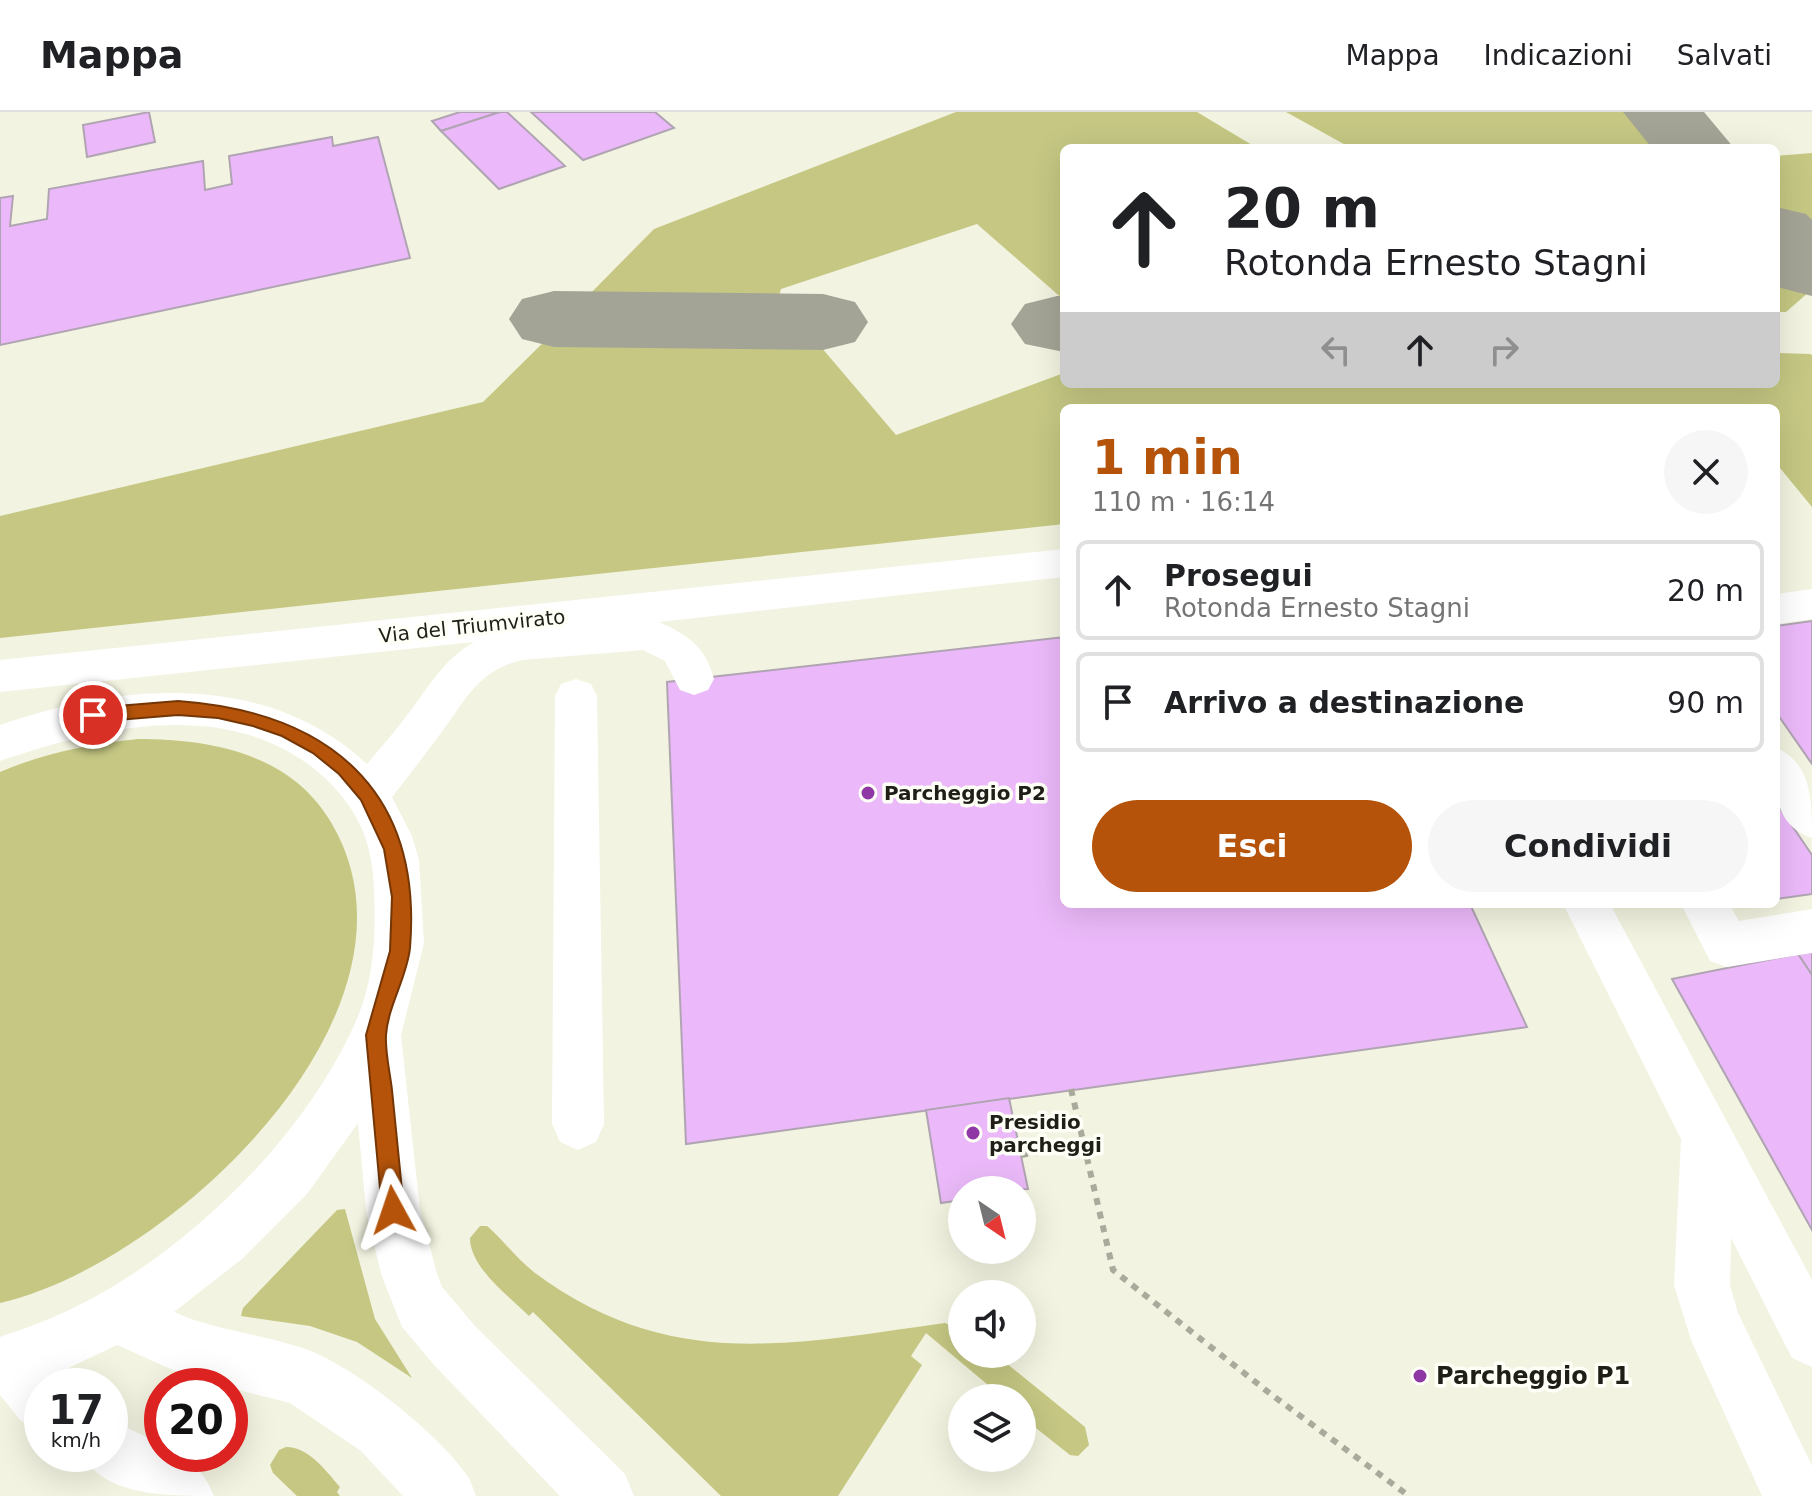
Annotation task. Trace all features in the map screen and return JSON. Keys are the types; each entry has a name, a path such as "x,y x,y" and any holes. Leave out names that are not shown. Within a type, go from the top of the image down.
{"street":[{"name":"Via del Triumvirato","path":"0,676 1060,564"},
{"path":"1780,608 1812,604"},
{"path":"368,795 426,722 450,685 482,656 507,646 630,633 647,634 687,664 656,648 617,654 597,664 576,696"},
{"path":"450,685 477,671 520,659 538,661 571,680 576,696 578,1124"},
{"path":"1,742 93,715 178,708 218,711 255,719 288,731 319,748 345,769 368,795 394,849 402,914 394,976 376,1035 351,1085 319,1135 278,1185 220,1241 175,1276 116,1315 65,1341 18,1376"},
{"path":"1780,772 1812,819"},
{"path":"1588,908 1812,1338"},
{"path":"1706,908 1727,945 1812,931"},
{"path":"376,1035 393,1210 409,1274 422,1307 455,1346 603,1496"},
{"path":"1706,1139 1702,1285 1711,1320 1794,1496"},
{"path":"116,1315 193,1350 244,1360 305,1378 382,1430 445,1496"},
{"path":"128,1459 162,1479 183,1496"}],"path":[{"path":"1071,1089 1113,1270 1272,1395 1409,1496"},
{"path":"1021,1155 1083,1144"}],"green space":[{"path":"956,112 1197,112 1250,144 1060,144 1060,297 977,224 781,289 777,302 582,302 654,229"},
{"path":"1286,112 1641,112 1671,144 1344,144"},
{"path":"1812,153 1812,241 1780,208 1780,156"},
{"path":"1780,259 1810,291 1786,312 1780,312"},
{"path":"550,336 815,340 896,435 1060,374 1060,388 1780,388 1780,353 1810,354 1812,507 1780,468 1780,404 1060,404 1060,524 0,638 0,516 483,402"},
{"path":"138,739 194,742 248,755 273,766 315,800 332,824 356,897 350,972 319,1048 270,1119 208,1184 138,1238 67,1279 0,1303 0,772 68,750"},
{"path":"345,1209 375,1319 412,1378 357,1342 310,1326 241,1316 243,1308 337,1210"},
{"path":"480,1226 487,1226 535,1273 585,1305 634,1326 684,1338 733,1343 784,1343 945,1323 948,1324 948,1351 926,1333 911,1356 922,1365 838,1496 721,1496 533,1312 529,1316 492,1281 476,1260 470,1238"},
{"path":"968,1368 1012,1368 1032,1384 987,1384"},
{"path":"1036,1387 1085,1427 1089,1445 1078,1456 1070,1455 1036,1428"},
{"path":"286,1447 302,1451 316,1461 340,1487 337,1492 340,1496 297,1496 273,1473 270,1465 279,1450"}],"building":[{"path":"149,112 155,142 87,157 83,125"},
{"path":"460,112 500,112 441,131 432,121"},
{"path":"507,112 565,166 499,189 441,131"},
{"path":"531,112 655,112 674,128 583,160"},
{"path":"332,137 333,146 378,137 410,258 0,345 0,198 13,196 10,226 47,219 49,189 203,161 205,190 232,184 229,156"},
{"path":"1812,621 1812,764 1780,718 1780,625"},
{"name":"Parcheggio P2","path":"1060,637 1060,908 1472,908 1527,1027 686,1144 667,682"},
{"path":"1780,808 1812,855 1812,894 1780,898"},
{"path":"1812,952 1812,975 1798,954"},
{"path":"1798,954 1812,975 1812,1230 1672,979"},
{"name":"Presidio parcheggi","path":"1009,1098 1025,1176 948,1176 948,1202 941,1203 926,1110"}],"taxiway":[{"path":"1661,112 1691,144"},
{"path":"1780,236 1812,270"},
{"path":"554,319 823,322"}],"place":[{"name":"Parcheggio P2","path":"868,793"},
{"name":"Presidio parcheggi","path":"973,1133"},
{"name":"Parcheggio P1","path":"1420,1376"}],"route":[{"path":"93,715 178,708 218,711 255,719 288,731 319,748 345,769 368,795 383,820 394,849 400,880 400,951 376,1035 393,1210"}]}
